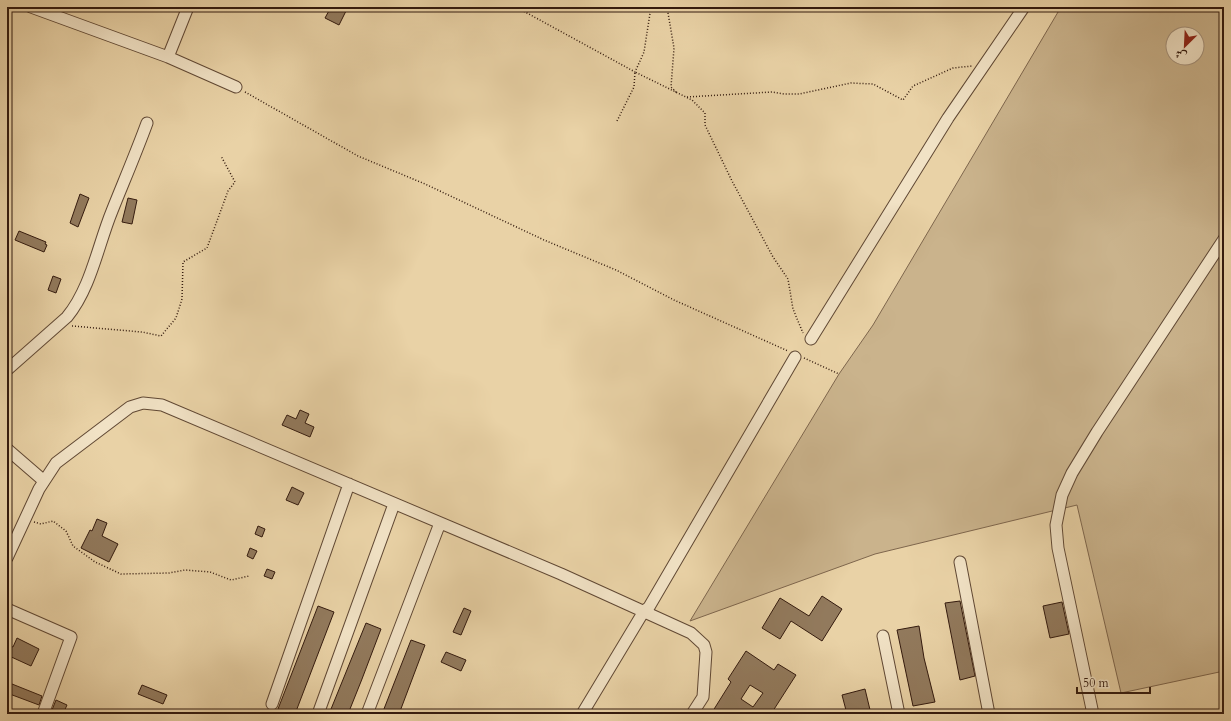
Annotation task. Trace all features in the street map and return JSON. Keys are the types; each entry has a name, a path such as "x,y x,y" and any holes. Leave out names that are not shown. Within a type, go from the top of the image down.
{"street":[{"path":"31,7 168,57 236,88"},
{"path":"168,57 188,7"},
{"path":"811,339 948,118 1024,7"},
{"path":"7,370 75,308 147,123"},
{"path":"1093,714 1058,548 1056,525 1062,495 1072,473 1097,432 1224,239"},
{"path":"582,714 644,611 649,607 796,355"},
{"path":"7,558 24,518 56,462 130,407 142,403 162,404 644,611 691,633 704,645 706,665 703,697 692,714"},
{"path":"7,449 44,481"},
{"path":"272,704 349,484"},
{"path":"318,714 394,504"},
{"path":"366,714 440,523"},
{"path":"960,562 989,714"},
{"path":"7,609 71,637 43,714"},
{"path":"883,636 899,714"}],"path":[{"path":"516,7 635,72 692,100 705,113 705,125 732,181 772,256 788,279 793,309 801,331 811,339"},
{"path":"617,121 634,87 635,72 644,52 651,7"},
{"path":"667,7 674,48 671,88 678,94"},
{"path":"685,97 772,92 799,94 851,83 873,84 903,100 913,86 953,68 963,68 971,65 982,68"},
{"path":"236,88 358,156 425,184 544,240 616,270 674,300 839,374"},
{"path":"58,325 142,332 161,336 176,318 182,299 183,262 207,248 228,191 235,182 221,156"},
{"path":"24,518 41,524 53,521 66,531 73,546 95,562 121,574 169,573 185,570 210,572 231,580 249,576"}],"shaded area":[{"path":"1061,7 1224,7 1224,671 1121,693 1077,505 875,554 690,621 839,374 873,325"}],"building":[{"path":"331,7 348,7 339,25 325,18"},
{"path":"80,194 89,198 78,227 70,223"},
{"path":"128,198 137,200 132,224 122,222"},
{"path":"19,231 46,242 45,244 47,245 44,252 15,240"},
{"path":"53,276 61,279 56,293 48,290"},
{"path":"300,410 309,414 305,423 314,427 310,437 282,425 287,415 296,419"},
{"path":"292,487 304,493 298,505 286,500"},
{"path":"97,519 107,523 102,536 118,544 109,562 81,548 90,530 92,531"},
{"path":"258,526 265,529 262,537 255,534"},
{"path":"250,548 257,551 253,559 247,556"},
{"path":"267,569 275,572 272,579 264,576"},
{"path":"822,596 842,609 822,641 791,621 780,639 762,628 780,598 809,616"},
{"path":"960,601 975,676 960,680 945,603"},
{"path":"1062,602 1069,634 1050,638 1043,606"},
{"path":"318,606 334,612 295,714 290,714 278,709"},
{"path":"464,608 471,611 461,635 453,632"},
{"path":"366,623 381,629 348,714 329,714"},
{"path":"919,626 924,658 935,702 913,706 897,630"},
{"path":"17,638 39,649 31,666 7,655 7,645 13,647"},
{"path":"411,640 425,645 399,714 382,714"},
{"path":"746,651 774,670 778,664 796,675 771,714 711,714 731,682 728,679","holes":["750,685 763,693 753,707 741,699"]},
{"path":"446,652 466,660 461,671 441,662"},
{"path":"7,682 42,696 39,705 7,693"},
{"path":"142,685 167,695 163,704 138,694"},
{"path":"865,689 871,714 847,714 842,695"},
{"path":"56,700 67,705 63,714 52,710"}]}
